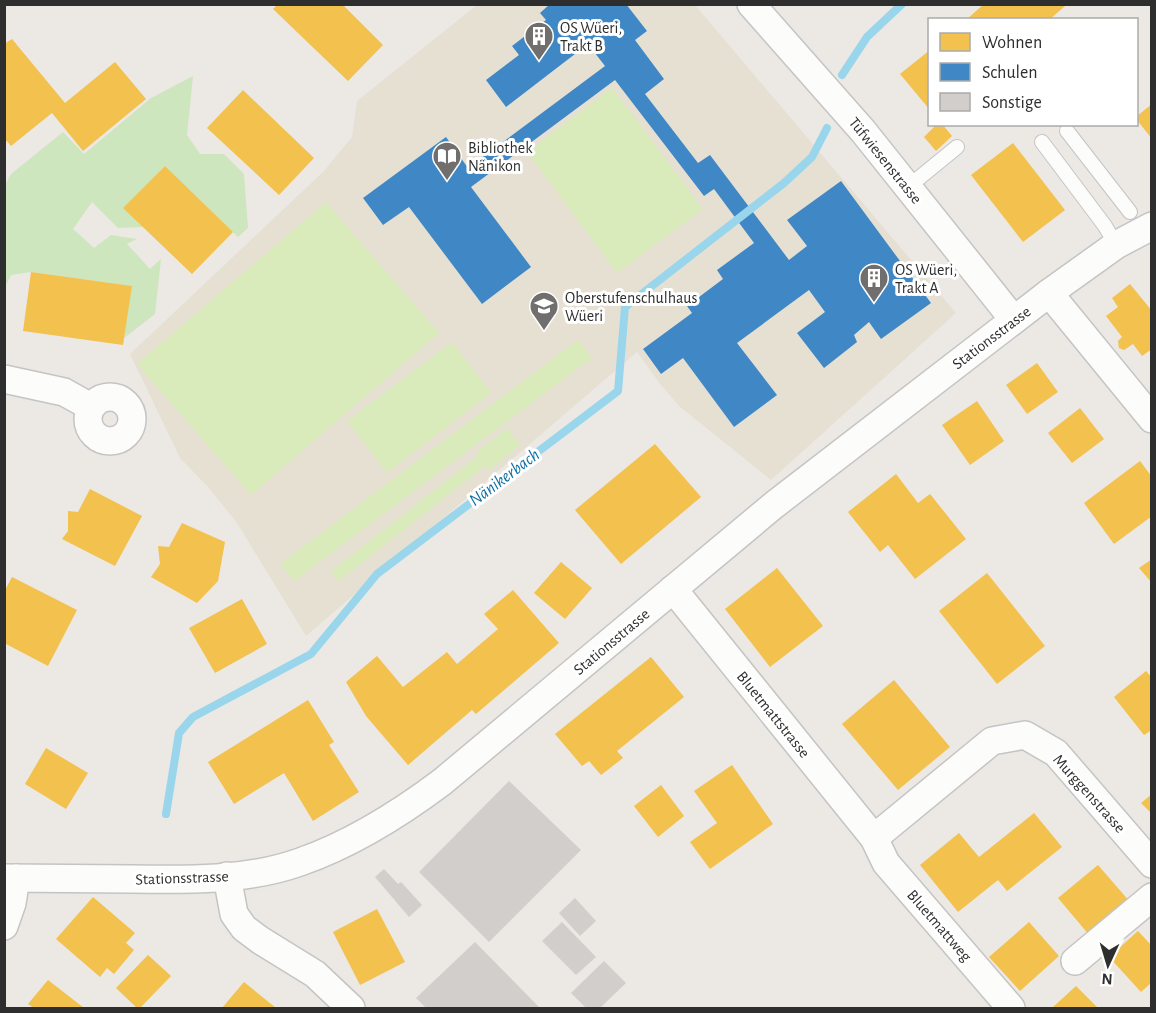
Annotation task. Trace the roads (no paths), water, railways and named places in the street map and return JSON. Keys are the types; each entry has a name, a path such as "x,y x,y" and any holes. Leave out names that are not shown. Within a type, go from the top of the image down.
{"street":[{"name":"Tüfwiesenstrasse","path":"751,4 863,130 1014,320"},
{"name":"Stationsstrasse","path":"10,878 180,879 258,872 298,863 372,830 442,782 774,505 1049,292 1116,245 1141,219"},
{"path":"1049,292 1152,419"},
{"path":"4,379 64,392 92,407"},
{"name":"Bluetmattstrasse","path":"673,589 874,838"},
{"name":"Murggenstrasse","path":"874,838 992,741 1025,735 1056,753 1152,864"},
{"name":"Bluetmattweg","path":"874,838 886,862 1011,1008"},
{"path":"227,876 234,914 244,928 315,974 351,1008"},
{"path":"4,926 12,903 10,878"},
{"path":"1075,961 1152,897"}],"lane":[{"path":"1067,131 1141,219"},
{"path":"1042,142 1105,226 1116,245"},
{"path":"908,188 957,147"}],"waterway":[{"name":"Nänikerbach","path":"842,75 867,37 902,4"},
{"name":"Nänikerbach","path":"166,814 179,733 193,717 311,654 377,574 618,391 625,307 784,183 812,157 827,128"}],"place":[{"name":"OS Wüeri, Trakt B","path":"539,62"},
{"name":"Bibliothek Nänikon","path":"447,182"},
{"name":"OS Wüeri, Trakt A","path":"874,304"},
{"name":"Oberstufenschulhaus Wüeri","path":"544,332"}]}
